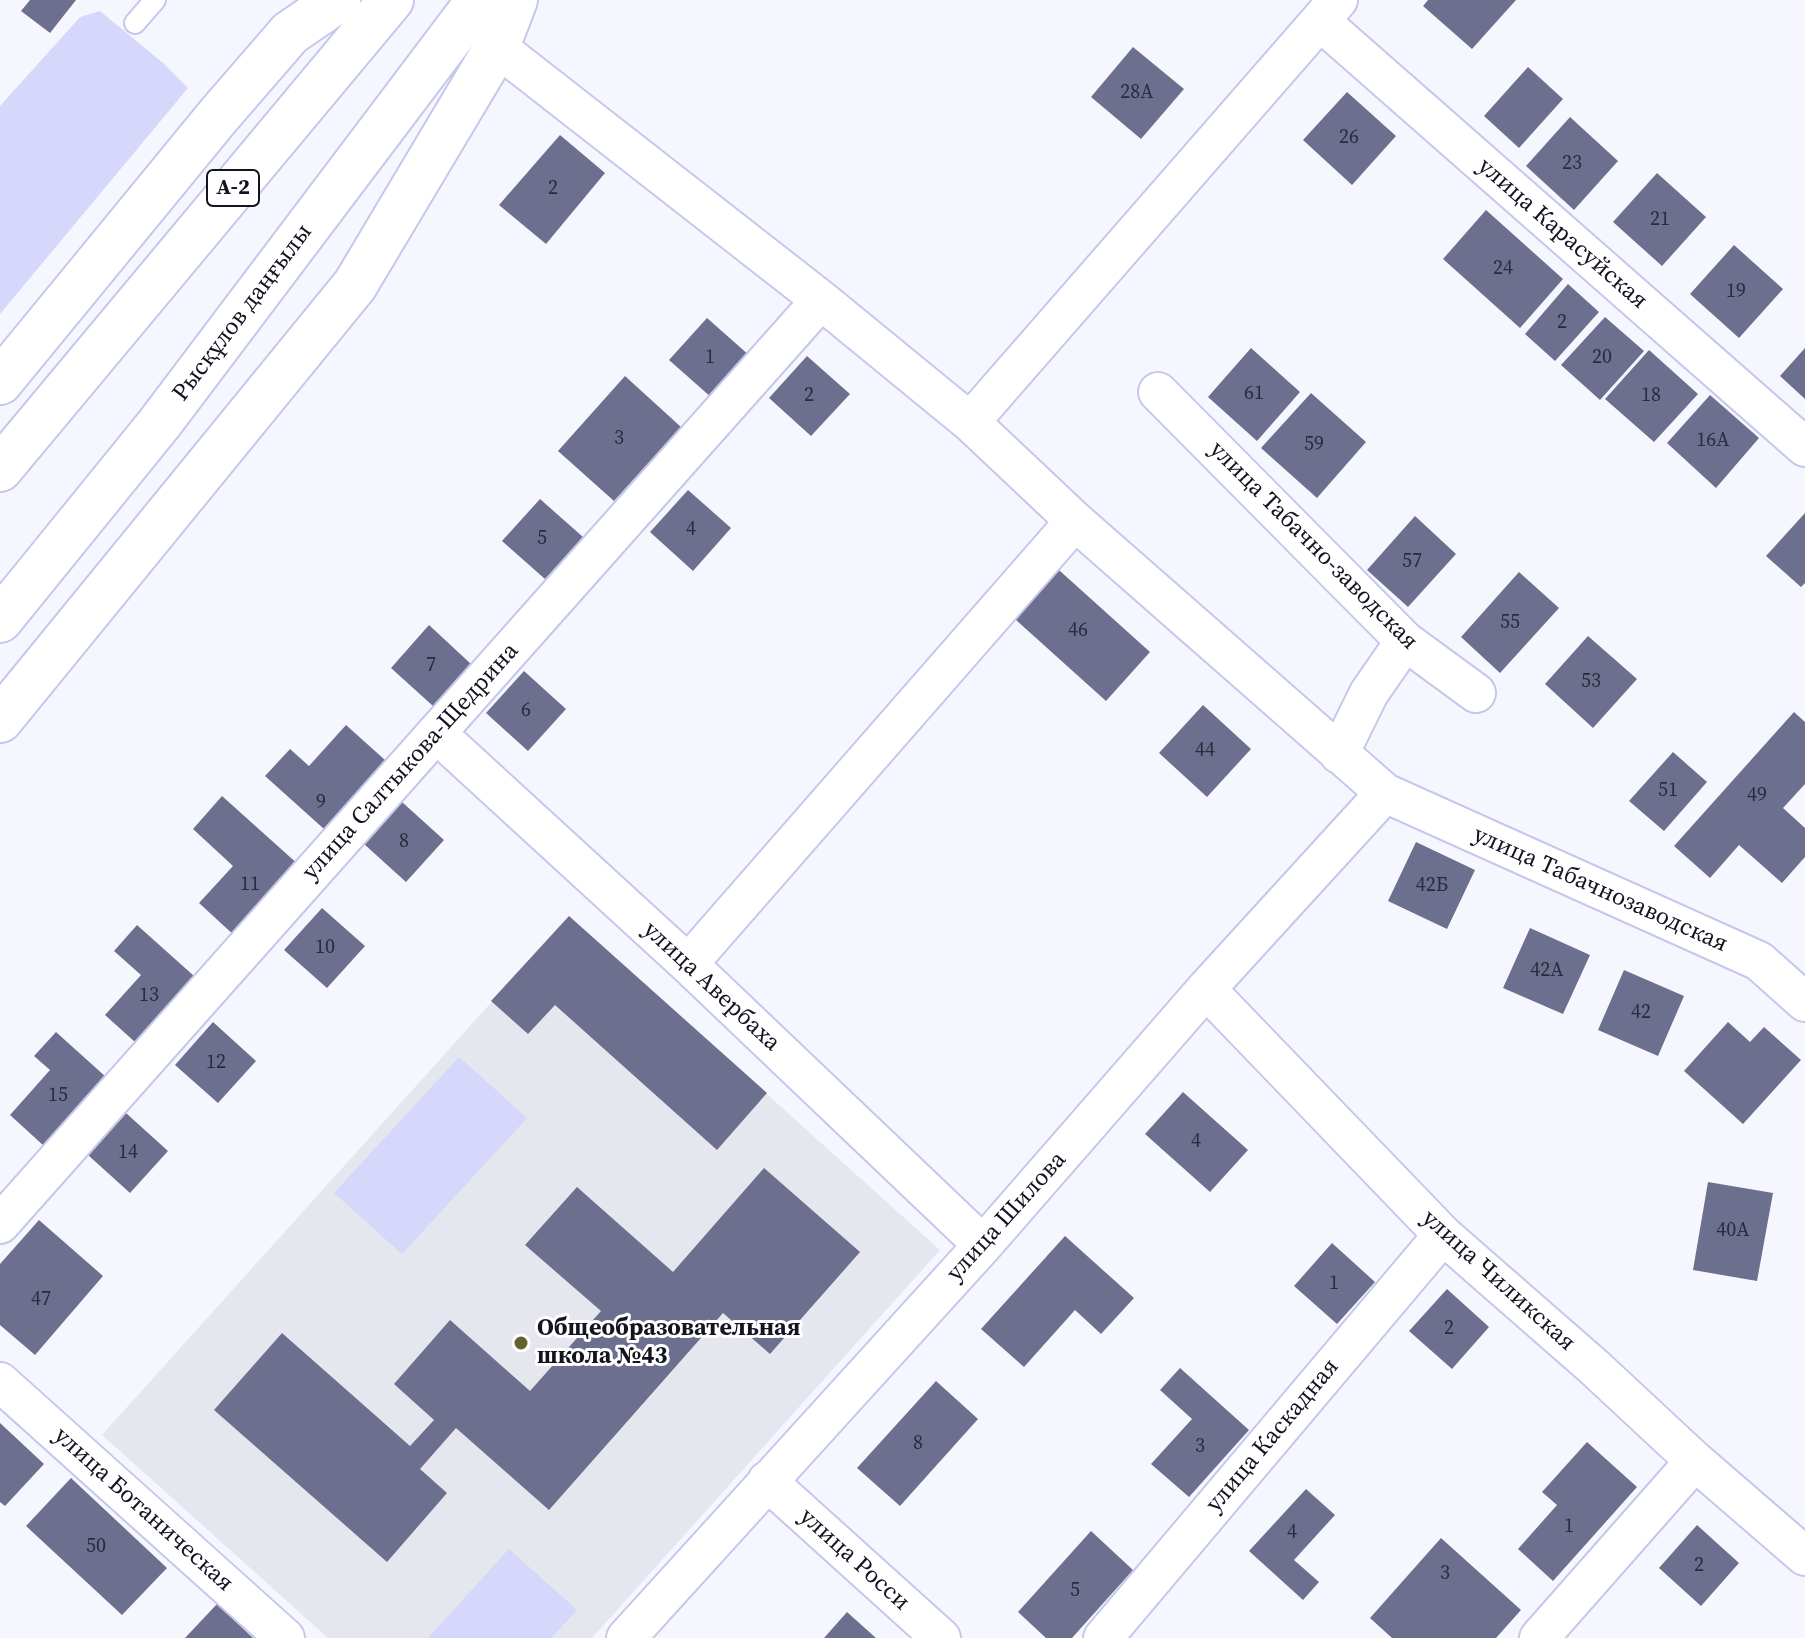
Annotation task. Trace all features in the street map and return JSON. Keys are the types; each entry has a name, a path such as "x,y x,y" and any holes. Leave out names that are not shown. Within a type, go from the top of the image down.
{"main road":[{"path":"0,382 290,33 338,0"},
{"name":"A-2","path":"0,469 391,0"},
{"name":"Рысқұлов даңғылы","path":"0,620 159,424 479,0"},
{"path":"0,720 355,285 497,47 515,0"}],"street":[{"path":"970,422 1329,11"},
{"name":"улица Карасуйская","path":"1329,11 1805,447"},
{"name":"улица Табачнозаводская","path":"497,47 821,300 970,422 1075,521 1385,793 1759,961 1805,1002"},
{"name":"улица Салтыкова-Щедрина","path":"0,1224 821,300"},
{"name":"улица Табачно-заводская","path":"1158,392 1405,641 1476,693"},
{"path":"688,964 1075,521"},
{"path":"1339,754 1369,693 1405,641"},
{"name":"улица Авербаха","path":"436,733 688,964 983,1245"},
{"name":"улица Шилова","path":"626,1638 983,1245 1206,989 1385,793"},
{"name":"улица Чиликская","path":"1206,989 1443,1235 1805,1556"},
{"name":"улица Каскадная","path":"1103,1638 1443,1235"},
{"name":"улица Ботаническая","path":"0,1382 285,1638"},
{"path":"1539,1638 1695,1461"},
{"name":"улица Росси","path":"767,1481 941,1638"}],"lane":[{"path":"135,23 155,0"}],"shaded area":[{"path":"100,11 188,88 0,314 0,106 80,17"},
{"name":"Общеобразовательная школа №43","path":"569,916 940,1250 592,1638 328,1638 102,1435"},
{"path":"459,1057 527,1118 402,1254 334,1193"},
{"path":"509,1549 577,1610 551,1638 428,1638"}],"building":[{"path":"30,0 76,0 50,33 21,11"},
{"path":"1428,0 1516,0 1472,49 1423,6"},
{"path":"1133,47 1184,89 1141,139 1091,97"},
{"path":"1528,67 1563,99 1519,148 1484,116"},
{"path":"1347,92 1396,136 1352,185 1303,140"},
{"path":"1570,117 1618,161 1574,210 1526,166"},
{"path":"560,135 605,173 546,244 499,205"},
{"path":"1657,173 1706,217 1662,266 1613,222"},
{"path":"1486,210 1563,279 1520,328 1443,259"},
{"path":"1734,245 1783,289 1739,338 1690,294"},
{"path":"1568,284 1599,312 1555,361 1525,334"},
{"path":"1605,317 1644,351 1600,400 1561,365"},
{"path":"707,318 750,356 712,398 669,360"},
{"path":"1251,348 1300,392 1257,441 1208,397"},
{"path":"1805,348 1805,399 1780,376"},
{"path":"1649,350 1698,394 1654,442 1605,399"},
{"path":"807,356 850,394 811,436 769,398"},
{"path":"625,376 681,427 614,501 558,451"},
{"path":"1311,393 1366,442 1317,498 1261,448"},
{"path":"1710,395 1759,438 1716,488 1667,443"},
{"path":"688,490 731,528 693,571 650,532"},
{"path":"540,499 583,537 545,579 502,541"},
{"path":"1805,513 1805,583 1801,587 1766,556"},
{"path":"1415,516 1456,554 1408,607 1367,570"},
{"path":"1050,562 1150,652 1106,701 1006,611"},
{"path":"1519,572 1559,608 1500,673 1461,637"},
{"path":"429,625 471,664 433,706 391,668"},
{"path":"1588,636 1637,679 1593,728 1545,684"},
{"path":"524,671 566,709 528,751 486,713"},
{"path":"1203,705 1251,749 1207,797 1159,753"},
{"path":"1794,712 1805,722 1805,784 1783,808 1805,828 1805,857 1782,883 1739,845 1710,878 1674,846"},
{"path":"346,725 385,760 324,829 265,776 290,749 309,766"},
{"path":"1673,752 1707,782 1664,831 1629,801"},
{"path":"222,796 300,866 236,937 199,903 233,866 193,829"},
{"path":"402,802 444,840 406,882 364,844"},
{"path":"1416,842 1475,870 1447,929 1388,901"},
{"path":"322,908 365,946 327,988 284,950"},
{"path":"569,916 767,1093 717,1150 555,1005 528,1034 491,1001"},
{"path":"137,925 194,976 135,1042 105,1015 141,975 114,951"},
{"path":"1530,928 1590,955 1563,1014 1503,988"},
{"path":"1624,970 1684,996 1658,1056 1598,1030"},
{"path":"213,1022 256,1061 218,1103 175,1065"},
{"path":"1728,1022 1750,1042 1764,1027 1801,1060 1743,1124 1684,1071"},
{"path":"56,1032 106,1077 44,1146 10,1115 50,1070 34,1056"},
{"path":"1183,1092 1248,1150 1210,1192 1145,1134"},
{"path":"126,1113 168,1151 130,1193 88,1155"},
{"path":"764,1168 860,1252 770,1354 723,1313 549,1510 456,1428 420,1469 447,1493 387,1562 214,1410 282,1333 410,1446 434,1420 394,1384 450,1320 530,1391 601,1311 525,1245 577,1187 673,1272"},
{"path":"1708,1182 1773,1193 1757,1281 1693,1270"},
{"path":"39,1220 103,1276 35,1355 0,1325 0,1264"},
{"path":"1065,1236 1134,1298 1101,1334 1075,1310 1024,1367 981,1329"},
{"path":"1332,1243 1375,1282 1337,1324 1294,1286"},
{"path":"1447,1289 1489,1327 1452,1369 1409,1331"},
{"path":"1180,1368 1249,1430 1189,1497 1151,1464 1192,1419 1160,1390"},
{"path":"936,1381 978,1419 900,1506 857,1468"},
{"path":"0,1423 44,1464 5,1506 0,1502"},
{"path":"1587,1442 1637,1487 1553,1581 1518,1549 1557,1505 1542,1492"},
{"path":"71,1478 167,1568 122,1615 26,1526"},
{"path":"1306,1489 1335,1515 1294,1560 1319,1582 1303,1600 1249,1551"},
{"path":"1697,1525 1739,1563 1701,1606 1659,1568"},
{"path":"1091,1531 1133,1570 1072,1638 1046,1638 1018,1612"},
{"path":"1441,1538 1521,1610 1496,1638 1392,1638 1370,1618"},
{"path":"217,1604 253,1638 185,1638"},
{"path":"847,1612 876,1638 824,1638"}],"place":[{"name":"Общеобразовательная школа №43","path":"521,1343"}]}
